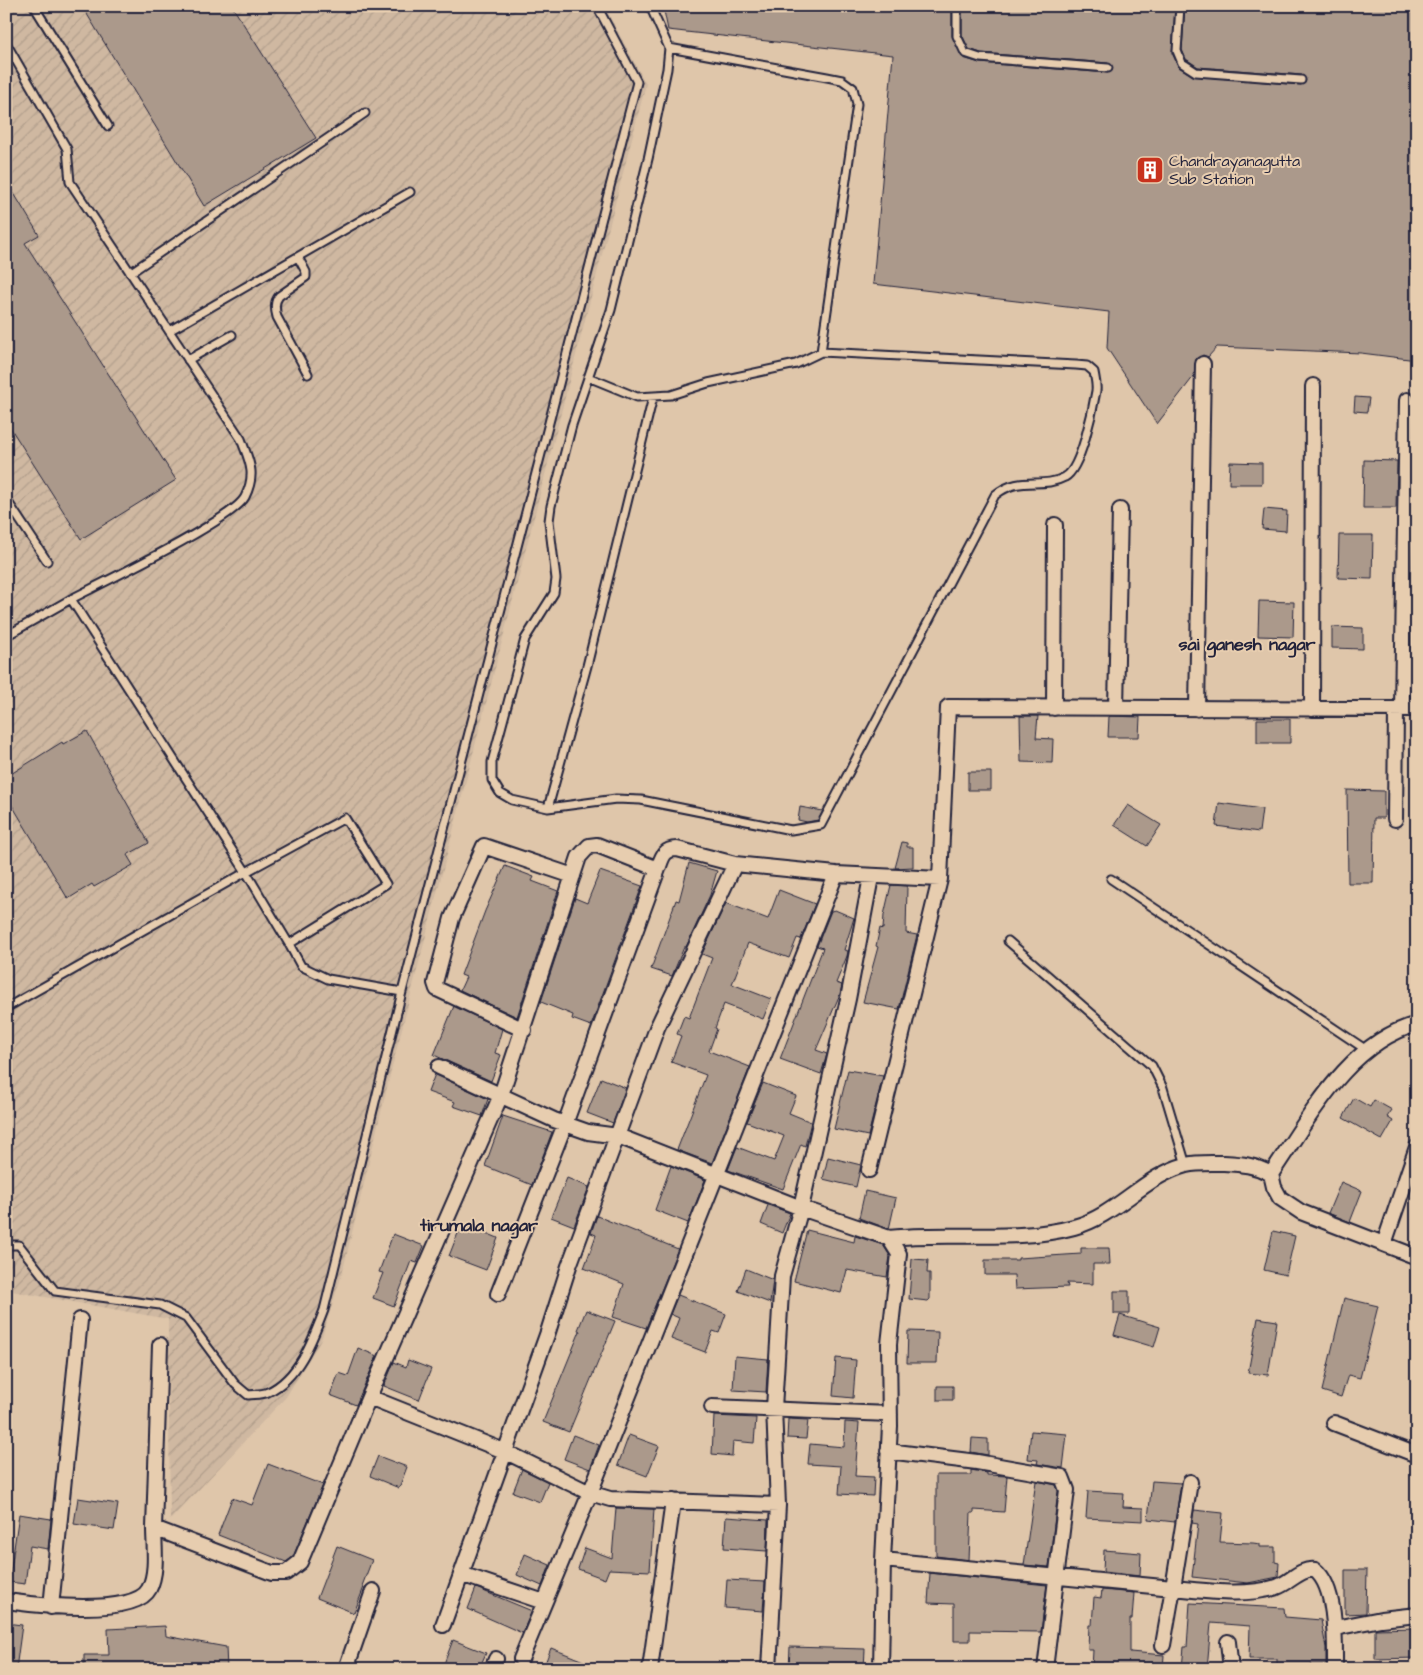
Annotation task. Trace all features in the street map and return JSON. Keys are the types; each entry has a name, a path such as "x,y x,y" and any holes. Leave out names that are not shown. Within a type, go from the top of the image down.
{"street":[{"path":"1196,708 1203,364"},
{"path":"1312,709 1313,386"},
{"path":"1395,819 1407,400"},
{"path":"1116,708 1120,510"},
{"path":"1054,708 1055,525"},
{"path":"869,1170 940,879 948,707 1417,708"},
{"path":"154,1528 272,1574 286,1573 300,1562 369,1397 501,1095 524,1030 573,876 583,852 589,846 597,845 658,870"},
{"path":"524,1030 437,989 435,983 452,918 484,846 573,876"},
{"path":"498,1294 565,1124 662,855 670,849 735,864 871,877 940,879"},
{"path":"443,1625 548,1332 569,1266 656,1028 735,864"},
{"path":"521,1659 590,1493 715,1174 836,874"},
{"path":"769,1669 778,1505 774,1408 782,1276 801,1208 848,999 871,877"},
{"path":"1417,1024 1385,1039 1342,1072 1271,1174 1274,1187 1280,1198 1301,1212 1417,1257"},
{"path":"439,1067 565,1124 588,1132 618,1136 801,1208 889,1238 920,1234 997,1236 1074,1227 1106,1212 1149,1182 1186,1165 1215,1163 1248,1164 1271,1174"},
{"path":"1384,1244 1417,1147"},
{"path":"881,1669 883,1560 890,1414 889,1344 899,1254 889,1238"},
{"path":"51,1607 80,1320"},
{"path":"6,1601 51,1607 124,1605 138,1601 149,1590 153,1576 160,1345"},
{"path":"369,1397 504,1451 590,1493 610,1499 778,1505"},
{"path":"712,1406 890,1414"},
{"path":"1334,1423 1417,1455"},
{"path":"888,1451 986,1464 1062,1477 1067,1490 1055,1575 1045,1669"},
{"path":"1162,1645 1190,1482"},
{"path":"650,1669 673,1501"},
{"path":"883,1560 1239,1594 1278,1586 1302,1572 1316,1570 1323,1579 1335,1628 1336,1669"},
{"path":"461,1574 544,1602"},
{"path":"346,1669 374,1591"},
{"path":"1335,1628 1381,1619 1417,1615"},
{"path":"1228,1642 1231,1669"}],"lane":[{"path":"34,6 108,126"},
{"path":"6,1245 19,1245 55,1291 160,1304 186,1318 235,1384 248,1395 267,1393 282,1382 298,1365 311,1345 324,1310 402,992 637,82 597,6"},
{"path":"588,377 637,397 653,397 671,395 708,383 796,364 821,352 1087,366 1094,372 1096,389 1079,456 1066,477 1053,481 1014,483 995,495 821,825 791,830 641,800 616,799 596,804 548,808 512,800 500,793 492,780 492,762 524,639 554,593 554,555 549,521 572,425 588,377 611,310 648,159 669,48 650,6"},
{"path":"957,6 957,36 959,43 966,53 980,58 1108,68"},
{"path":"1180,6 1177,51 1182,63 1196,72 1301,80"},
{"path":"6,43 67,149 70,182 241,439 253,471 245,498 219,520 6,636"},
{"path":"669,48 842,80 853,88 857,104 821,352"},
{"path":"130,273 365,113"},
{"path":"168,331 410,192"},
{"path":"298,257 306,272 306,277 279,296 276,300 275,309 277,317 308,374"},
{"path":"188,360 232,335"},
{"path":"548,808 587,666 653,397"},
{"path":"6,499 47,561"},
{"path":"71,599 246,872 301,966 328,980 402,992"},
{"path":"6,1008 345,818 386,884 289,944"},
{"path":"1111,879 1368,1051"},
{"path":"1008,942 1122,1041 1144,1056 1152,1066 1163,1088 1186,1165"}],"shaded area":[{"path":"6,6 604,6 646,84 391,1071 342,1274 321,1340 286,1397 170,1520 168,1319 6,1290"}],"building":[{"path":"82,6 232,6 316,138 204,206"},
{"name":"Chandrayanagutta Sub Station","path":"663,6 952,6 952,36 963,58 980,63 1108,73 1113,68 1108,63 981,53 969,49 962,35 962,6 1175,6 1172,53 1179,67 1193,76 1301,85 1306,81 1302,75 1198,67 1186,59 1182,50 1185,6 1417,6 1417,360 1361,353 1217,347 1208,357 1203,355 1196,359 1194,376 1157,424 1107,348 1109,312 873,284 893,55 668,30"},
{"path":"6,180 39,235 25,243 176,480 81,539 6,421"},
{"path":"1355,397 1369,398 1367,412 1354,411"},
{"path":"1364,460 1397,461 1396,508 1363,508"},
{"path":"1230,462 1262,463 1262,484 1229,484"},
{"path":"1264,509 1287,511 1286,531 1262,529"},
{"path":"1339,535 1373,535 1372,579 1338,578"},
{"path":"1259,601 1294,602 1293,637 1258,636"},
{"path":"1332,627 1363,628 1363,649 1332,648"},
{"path":"1020,716 1038,716 1036,738 1053,739 1052,763 1021,762"},
{"path":"1109,716 1140,717 1139,737 1108,737"},
{"path":"1257,719 1290,719 1290,743 1257,743"},
{"path":"87,731 149,843 127,855 133,865 94,887 92,884 68,899 6,795 6,777 62,742 63,744"},
{"path":"968,772 991,772 991,790 968,790"},
{"path":"1347,790 1384,791 1384,818 1374,818 1373,883 1348,883"},
{"path":"1219,803 1262,809 1259,832 1216,826"},
{"path":"1128,805 1161,825 1147,846 1114,825"},
{"path":"800,807 823,811 818,820 807,822 798,820"},
{"path":"902,842 907,843 907,847 913,847 913,867 895,868"},
{"path":"689,863 717,871 710,895 672,976 651,969 676,900 679,901"},
{"path":"505,866 534,877 532,881 558,891 517,1017 460,990 466,977 461,975 485,911"},
{"path":"600,871 642,886 591,1026 572,1019 573,1015 541,1002 575,898 587,903"},
{"path":"891,885 907,886 906,933 917,935 899,1009 863,1002 878,947 876,946 880,928 883,929 884,915"},
{"path":"779,890 815,904 801,939 797,938 789,958 748,943 732,984 771,999 763,1019 724,1004 715,1028 717,1029 709,1051 750,1067 712,1163 677,1150 706,1075 671,1062 681,1036 677,1034 684,1016 689,1018 712,958 702,954 726,903 768,919"},
{"path":"835,910 854,918 844,950 848,951 847,956 836,983 842,985 840,994 816,1050 827,1054 821,1074 780,1059 823,948 817,946 831,911"},
{"path":"454,1006 502,1029 495,1053 501,1055 491,1081 434,1055"},
{"path":"848,1070 883,1076 868,1136 834,1129"},
{"path":"435,1074 488,1099 482,1116 453,1106 455,1102 428,1092"},
{"path":"601,1078 626,1088 613,1123 587,1113"},
{"path":"763,1083 796,1096 789,1113 811,1122 805,1146 801,1144 783,1189 728,1170 737,1147 774,1161 784,1136 747,1122"},
{"path":"1354,1098 1370,1107 1374,1100 1392,1110 1387,1117 1393,1121 1382,1140 1343,1118"},
{"path":"503,1116 552,1132 532,1185 485,1166"},
{"path":"828,1157 861,1165 856,1187 823,1179"},
{"path":"671,1166 705,1180 688,1223 655,1210"},
{"path":"567,1178 589,1187 574,1226 551,1217"},
{"path":"1341,1182 1362,1191 1350,1222 1328,1213"},
{"path":"865,1191 896,1198 889,1229 859,1218"},
{"path":"768,1205 790,1213 782,1233 761,1224"},
{"path":"597,1216 678,1249 646,1328 613,1317 624,1284 584,1268 596,1235 591,1233"},
{"path":"462,1223 498,1238 486,1270 449,1256"},
{"path":"807,1230 854,1242 855,1236 883,1245 890,1256 887,1277 847,1270 841,1293 794,1281"},
{"path":"1273,1231 1295,1236 1286,1275 1264,1270"},
{"path":"393,1234 424,1246 417,1263 411,1261 394,1306 373,1298 383,1273 379,1272"},
{"path":"1081,1248 1109,1248 1110,1264 1093,1264 1093,1284 1067,1283 1068,1287 1015,1289 1014,1275 985,1275 985,1260 1018,1260 1018,1258 1081,1254"},
{"path":"912,1259 928,1260 927,1273 930,1273 930,1299 928,1301 909,1299"},
{"path":"746,1269 773,1280 770,1303 738,1291"},
{"path":"1114,1291 1129,1291 1129,1314 1114,1314"},
{"path":"678,1295 726,1314 719,1333 713,1331 705,1352 671,1339 679,1318 670,1314"},
{"path":"1344,1298 1378,1306 1360,1378 1348,1375 1341,1397 1322,1391"},
{"path":"586,1310 615,1321 569,1432 543,1422 580,1331 578,1330"},
{"path":"1120,1315 1160,1327 1154,1347 1114,1335"},
{"path":"1258,1318 1277,1321 1268,1375 1248,1373"},
{"path":"908,1331 938,1332 937,1363 907,1363"},
{"path":"358,1348 377,1356 356,1405 330,1395 339,1373 348,1376"},
{"path":"735,1356 768,1359 766,1392 733,1390"},
{"path":"836,1358 856,1360 853,1398 833,1396"},
{"path":"408,1360 431,1369 419,1400 384,1386 394,1362 406,1367"},
{"path":"937,1386 953,1386 953,1400 937,1400"},
{"path":"714,1416 756,1418 754,1443 733,1441 732,1456 712,1454"},
{"path":"788,1419 808,1420 806,1439 787,1438"},
{"path":"845,1422 859,1423 855,1476 874,1477 873,1496 839,1494 841,1466 808,1464 810,1444 844,1447"},
{"path":"1031,1431 1067,1434 1063,1468 1037,1464 1038,1460 1028,1459"},
{"path":"573,1435 599,1445 590,1469 564,1459"},
{"path":"629,1435 659,1446 647,1476 618,1465"},
{"path":"972,1438 988,1439 988,1455 971,1452"},
{"path":"378,1456 407,1467 399,1488 370,1476"},
{"path":"268,1464 323,1485 293,1557 286,1562 218,1535 232,1498 252,1505"},
{"path":"522,1469 548,1482 540,1502 513,1492"},
{"path":"971,1470 987,1473 987,1475 1007,1476 1004,1512 974,1510 974,1513 971,1513 969,1560 936,1556 936,1475 971,1475"},
{"path":"1036,1481 1056,1485 1058,1491 1049,1567 1024,1565"},
{"path":"1152,1481 1181,1483 1175,1522 1148,1519"},
{"path":"1088,1491 1124,1493 1123,1507 1143,1508 1143,1521 1086,1518"},
{"path":"78,1498 118,1504 114,1530 74,1524"},
{"path":"616,1508 654,1509 650,1571 609,1569 605,1579 578,1569 585,1548 612,1558"},
{"path":"1194,1510 1223,1513 1220,1542 1253,1543 1260,1544 1260,1547 1275,1547 1275,1562 1279,1563 1278,1577 1248,1583 1192,1577 1198,1524 1192,1523"},
{"path":"19,1514 51,1519 48,1549 30,1546 25,1584 9,1582"},
{"path":"726,1517 768,1520 767,1551 724,1548"},
{"path":"337,1546 372,1560 354,1613 317,1598"},
{"path":"1104,1550 1141,1553 1140,1576 1103,1572"},
{"path":"525,1554 550,1565 542,1586 517,1575"},
{"path":"1345,1570 1367,1570 1366,1613 1345,1614"},
{"path":"930,1573 1047,1585 1041,1632 970,1631 970,1641 954,1641 954,1604 928,1603"},
{"path":"727,1580 765,1582 763,1611 725,1608"},
{"path":"476,1588 532,1611 522,1633 468,1609"},
{"path":"1102,1590 1134,1593 1132,1619 1130,1619 1130,1652 1164,1655 1163,1669 1092,1669 1093,1650 1088,1650 1089,1625 1092,1625 1094,1597 1101,1598"},
{"path":"1190,1603 1284,1608 1285,1617 1321,1620 1326,1648 1326,1664 1311,1664 1311,1669 1277,1669 1277,1659 1249,1659 1250,1626 1211,1623 1207,1669 1182,1668 1184,1647 1187,1647"},
{"path":"6,1623 22,1625 16,1669 6,1669"},
{"path":"165,1626 166,1636 226,1647 227,1669 84,1669 84,1655 109,1655 108,1629"},
{"path":"1417,1628 1417,1658 1375,1659 1375,1629"},
{"path":"453,1640 486,1653 479,1669 442,1669"},
{"path":"790,1647 865,1649 864,1669 789,1669"},
{"path":"551,1648 601,1669 552,1669 544,1666"}],"place":[{"name":"Chandrayanagutta Sub Station","path":"1150,170"}],"district":[{"name":"sai ganesh nagar","path":"1247,644"},
{"name":"tirumala nagar","path":"479,1225"}]}
